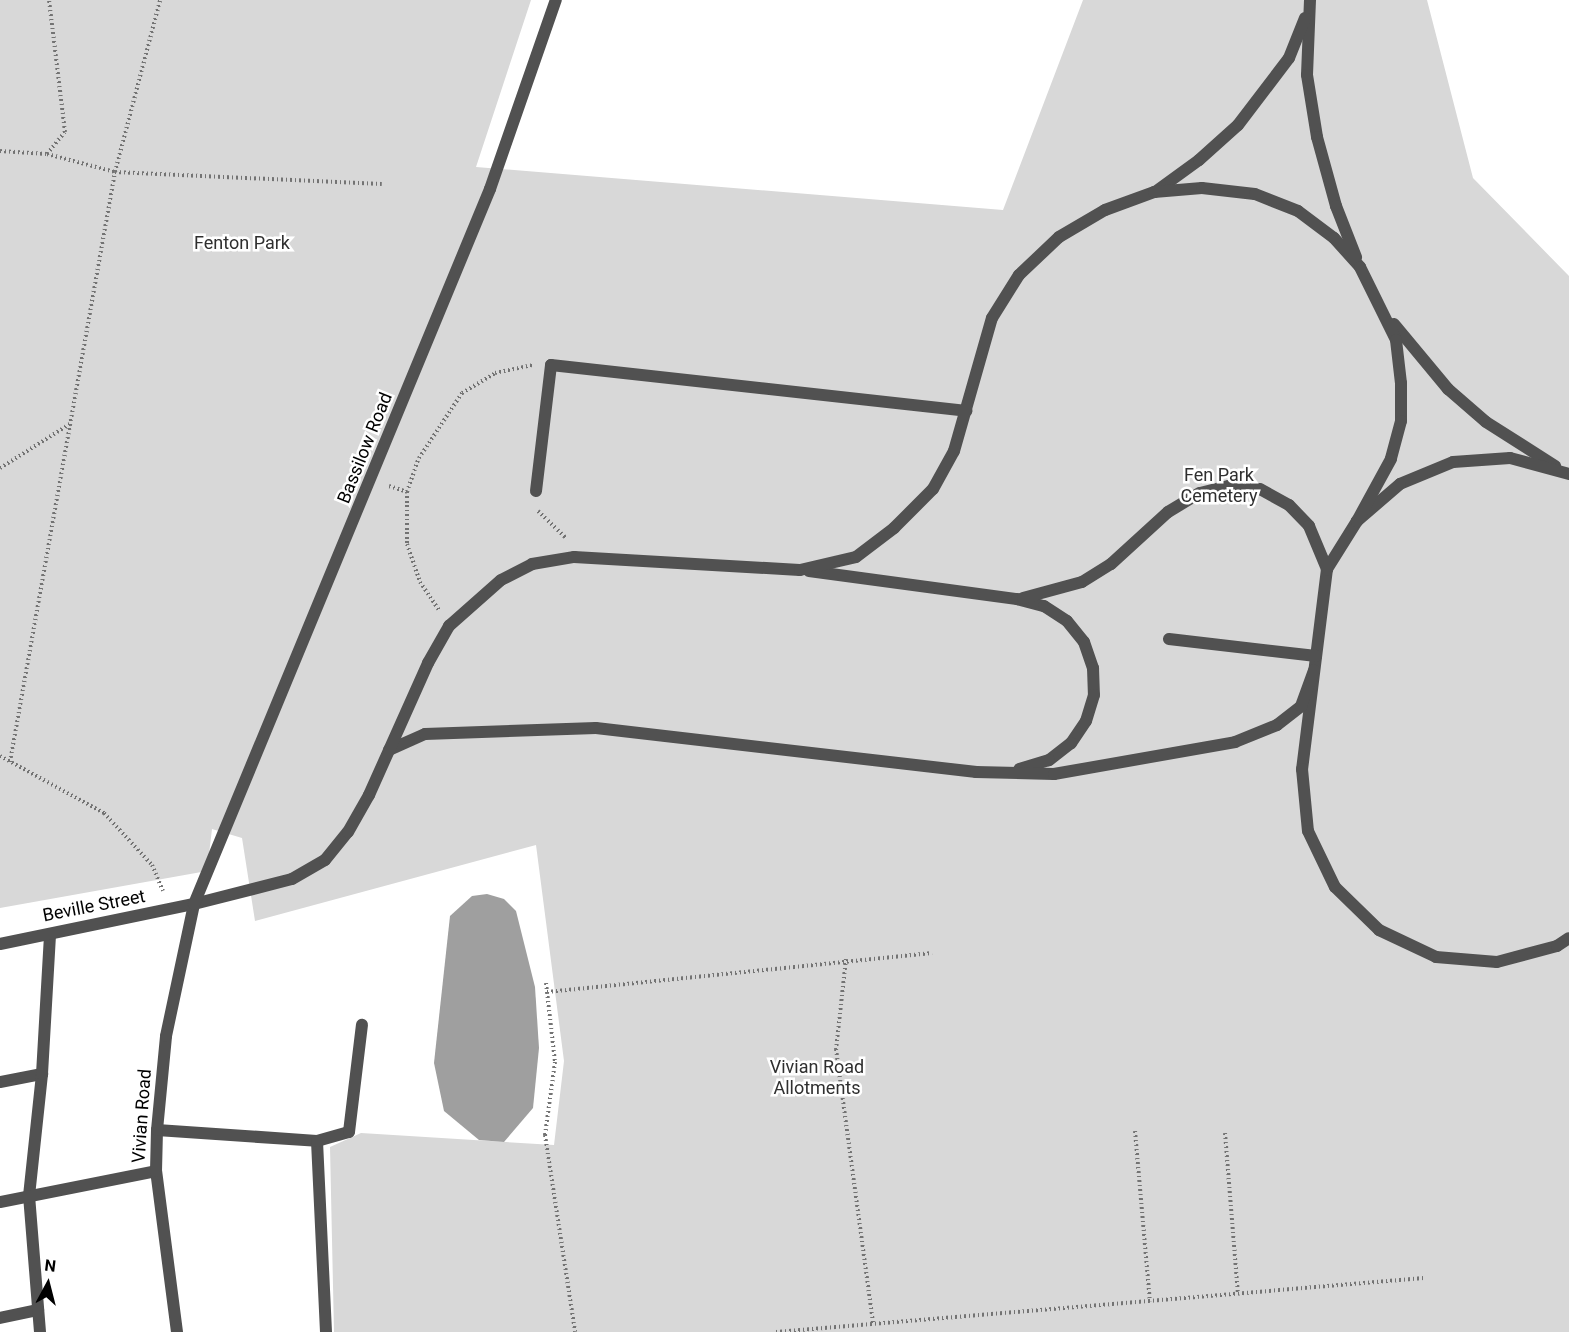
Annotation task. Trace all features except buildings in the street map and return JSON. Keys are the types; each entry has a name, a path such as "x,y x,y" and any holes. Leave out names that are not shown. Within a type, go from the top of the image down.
{"street":[{"name":"Bassilow Road","path":"195,904 490,189 556,0"},
{"path":"800,570 856,557 894,528 933,489 954,452 992,318 1019,275 1059,237 1105,210 1154,192 1199,160 1238,125 1289,58 1309,6"},
{"path":"1309,6 1307,75 1317,137 1336,206 1360,267 1396,340 1401,420 1391,459 1327,569 1302,769 1308,831 1335,887 1379,930 1436,957 1497,962 1557,946 1569,938"},
{"path":"1154,192 1202,188 1255,194 1298,212 1334,238 1360,267"},
{"path":"1378,300 1414,352 1448,389 1486,422 1567,473"},
{"path":"536,491 550,365 966,411"},
{"path":"1357,521 1400,484 1453,462 1510,459 1567,473"},
{"path":"1017,599 1046,595 1082,582 1111,564 1168,512 1200,493 1228,486 1260,489 1289,505 1309,526 1327,569"},
{"name":"Beville Street","path":"0,944 195,904 292,879 325,860 348,832 389,750 428,663 449,626 501,580 532,564 574,557 800,570"},
{"path":"800,570 1017,599 1044,606 1066,621 1084,642 1093,668 1094,695 1086,721 1071,743 1049,760 997,773"},
{"path":"1168,639 1316,656"},
{"path":"389,750 425,734 596,728 997,773 1054,774 1235,742 1277,725 1301,706 1314,670"},
{"name":"Vivian Road","path":"177,1332 156,1171 157,1130 166,1036 195,904"},
{"path":"40,1332 29,1196 42,1074 50,934"},
{"path":"157,1130 317,1141 349,1132 362,1025"},
{"path":"0,1082 42,1074"},
{"path":"317,1141 326,1332"},
{"path":"0,1202 156,1171"},
{"path":"0,1318 38,1311"}],"path":[{"path":"47,154 66,132 49,0"},
{"path":"10,762 114,172 160,0"},
{"path":"0,151 47,154 114,172 382,184"},
{"path":"449,626 420,582 407,544 407,492 419,458 462,393 510,368 550,365"},
{"path":"0,468 70,424"},
{"path":"371,481 407,492"},
{"path":"536,491 535,509 567,537 574,557"},
{"path":"0,756 104,813 152,865 171,909"},
{"path":"547,992 846,959 932,953"},
{"path":"846,959 836,1049 873,1324"},
{"path":"546,983 555,1062 545,1135 575,1332"},
{"path":"1135,1131 1150,1301"},
{"path":"1225,1133 1238,1294"},
{"path":"776,1332 1424,1278"}],"green space":[{"path":"0,0 531,0 476,167 1003,210 1083,0 1427,0 1473,178 1569,276 1569,1332 334,1332 330,1147 361,1133 554,1145 564,1061 536,845 255,921 242,838 212,829 207,871 0,908"}],"shaded area":[{"path":"487,894 504,899 516,911 535,987 539,1048 533,1108 504,1142 479,1140 444,1111 434,1063 450,916 472,896"}],"park label":[{"name":"Fenton Park","path":"242,243"},
{"name":"Fen Park Cemetery","path":"1219,486"},
{"name":"Vivian Road Allotments","path":"817,1078"}]}
